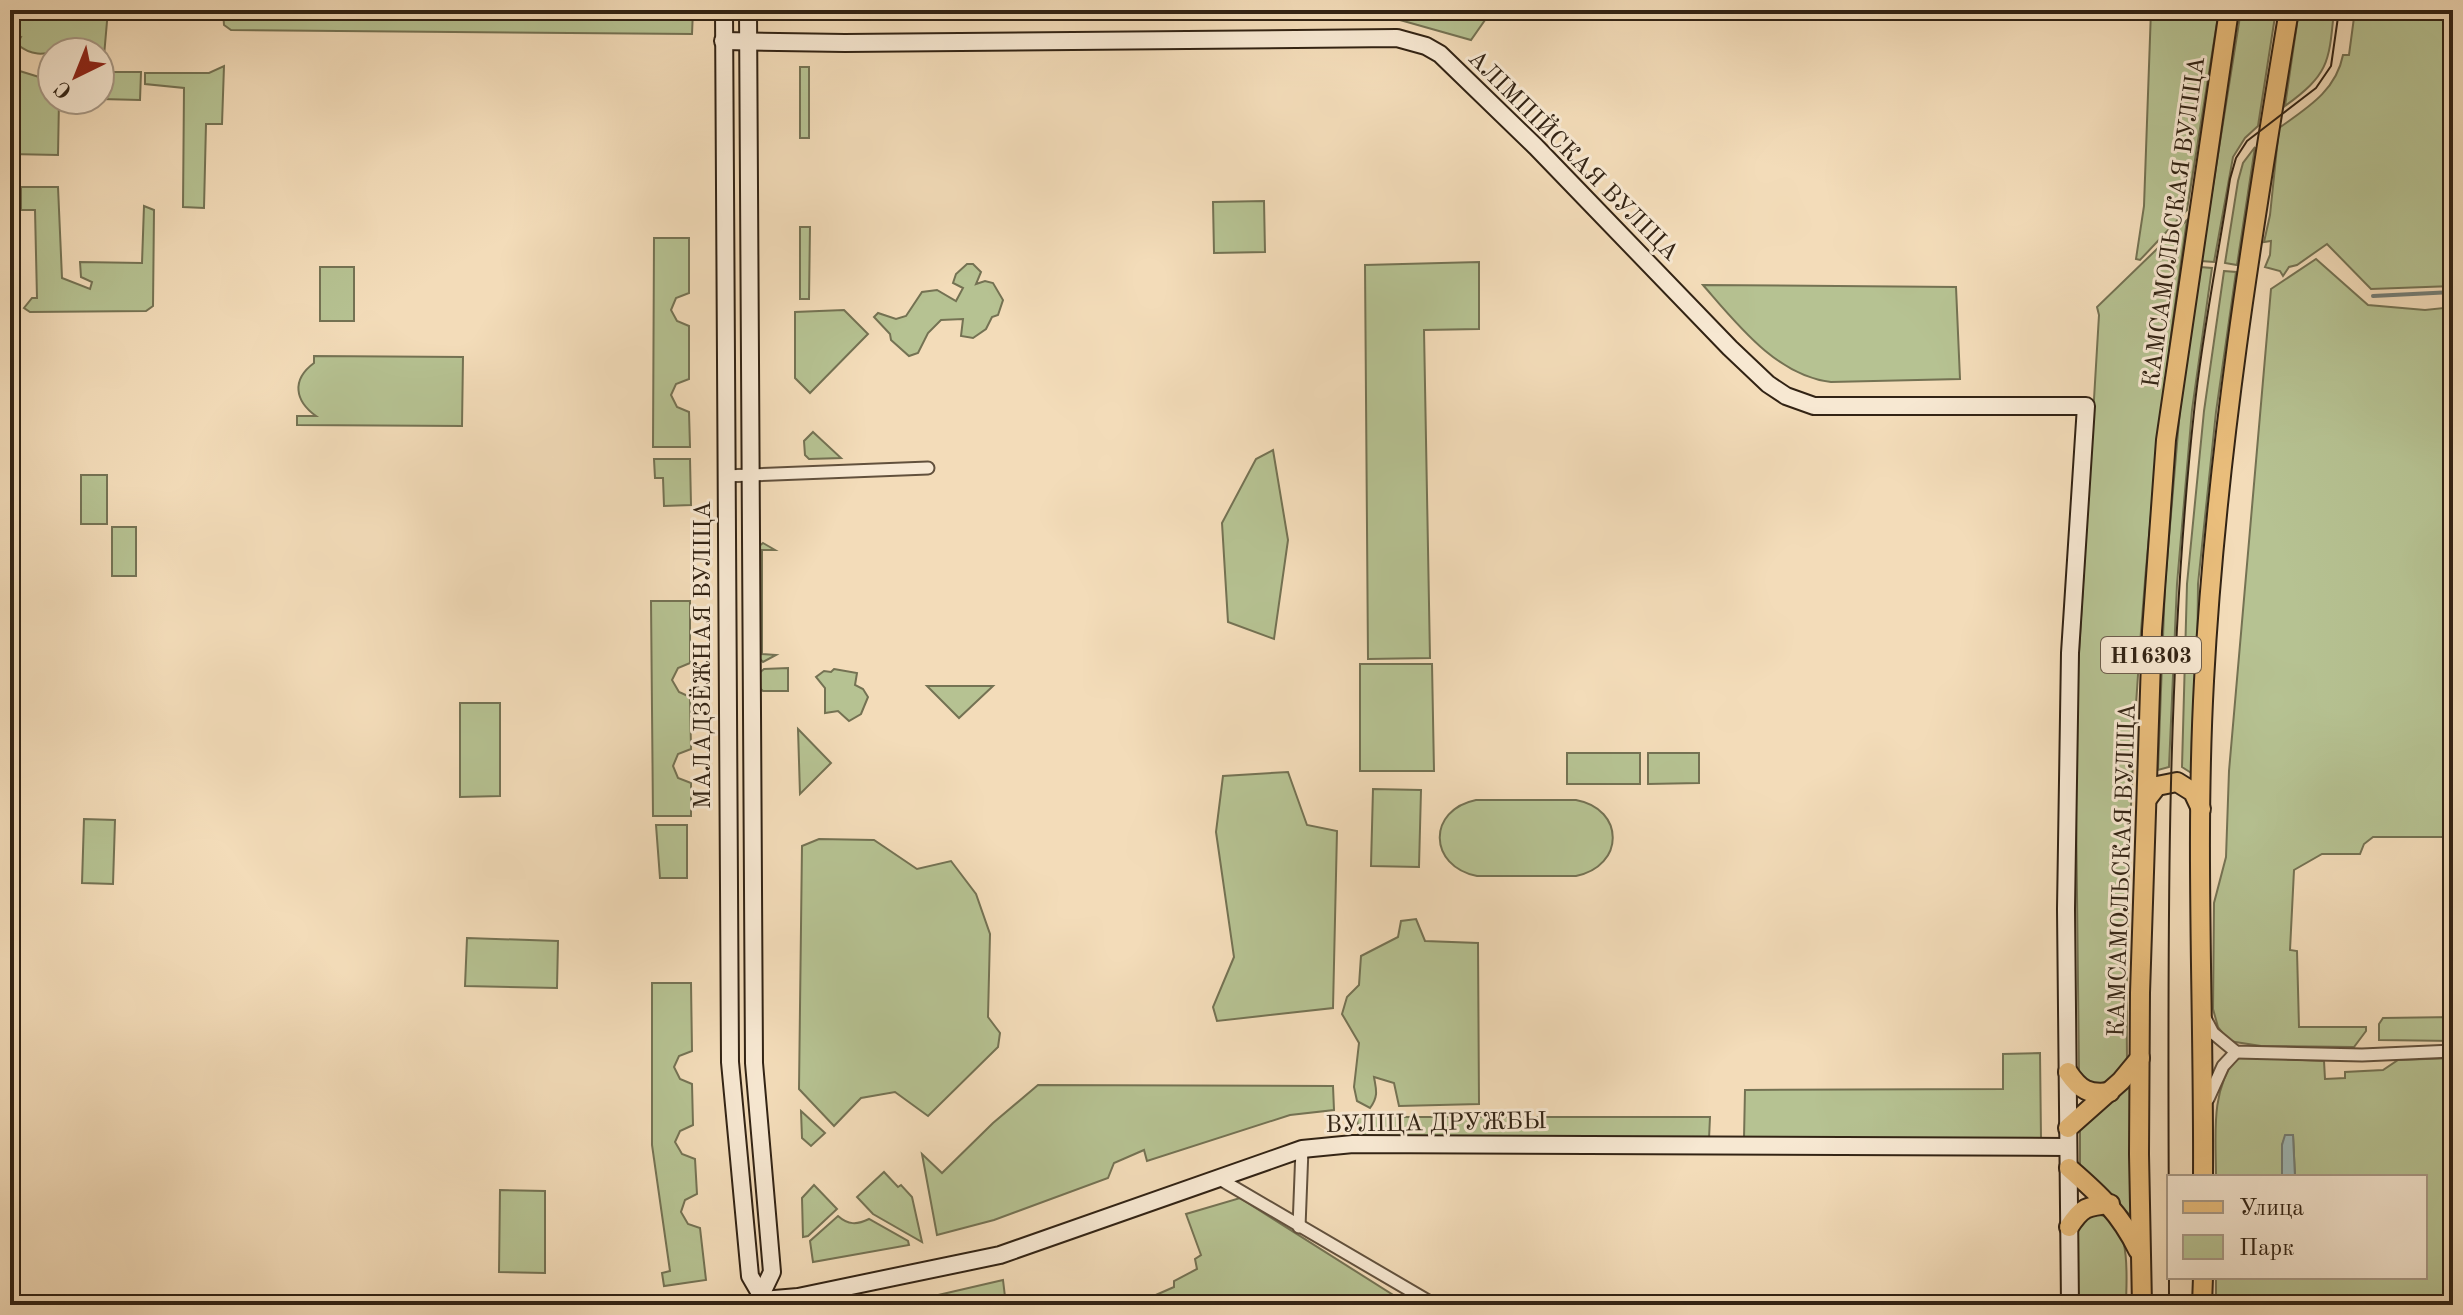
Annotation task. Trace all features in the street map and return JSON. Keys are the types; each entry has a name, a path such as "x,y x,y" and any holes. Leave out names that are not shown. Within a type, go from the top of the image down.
{"main road":[{"name":"КАМСАМОЛЬСКАЯ ВУЛІЦА","path":"2142,1305 2140,1058 2152,631 2166,440 2229,10"},
{"name":"Н16303","path":"2203,1175 2201,809 2204,682 2224,436 2246,269 2289,10"},
{"path":"2147,799 2157,786 2177,782 2193,792 2201,809"},
{"path":"2068,1138 2140,1058"},
{"path":"2068,1072 2079,1088 2094,1094 2110,1092"},
{"path":"2069,1168 2110,1204 2126,1225 2141,1256"},
{"path":"2069,1227 2081,1210 2110,1204"},
{"path":"2202,1305 2203,1279"}],"street":[{"name":"МАЛАДЗЁЖНАЯ ВУЛІЦА","path":"724,10 730,1062 750,1276 762,1300"},
{"name":"МАЛАДЗЁЖНАЯ ВУЛІЦА","path":"748,10 754,1063 772,1272 762,1300"},
{"name":"АЛІМПІЙСКАЯ ВУЛІЦА","path":"723,41 845,43 1382,38 1410,41 1440,54 1471,83 1596,207 1730,348 1768,384 1786,396 1814,406 2086,406"},
{"name":"КАМСАМОЛЬСКАЯ ВУЛІЦА","path":"2070,1305 2066,909 2070,653 2086,406"},
{"path":"725,476 928,468"},
{"path":"2202,1010 2213,1033 2236,1052 2362,1055 2453,1051"},
{"path":"2203,1114 2217,1076 2236,1052"},
{"name":"ВУЛІЦА ДРУЖБЫ","path":"730,1305 798,1297 1000,1255 1302,1149 1353,1144 2068,1138"},
{"path":"1299,1227 1302,1149"},
{"path":"1218,1178 1435,1305"}],"green space":[{"path":"10,10 108,10 106,36 36,36 36,53 17,44 21,37 10,34"},
{"path":"223,10 693,10 692,34 231,30 224,25"},
{"path":"793,10 1492,10 1471,40 1400,20 801,20"},
{"path":"1585,10 1752,10 1752,15 1585,14"},
{"path":"2151,10 2219,10 2187,210 2140,260 2136,259 2144,206"},
{"path":"2241,10 2276,10 2258,126 2245,138 2233,157 2214,262 2201,261"},
{"path":"2299,10 2334,10 2330,43 2319,76 2285,106"},
{"path":"2355,10 2453,10 2453,286 2371,289 2327,244 2297,265 2289,267 2283,276 2280,271 2265,267 2270,255 2271,241 2264,242 2270,215 2279,128 2319,98 2334,79 2343,55 2349,55"},
{"path":"224,66 222,124 206,124 204,208 183,207 184,88 145,84 145,73 209,73"},
{"path":"800,67 809,67 809,138 800,138"},
{"path":"10,68 36,76 36,116 59,116 58,155 10,154"},
{"path":"116,72 141,72 140,100 116,99"},
{"path":"2255,147 2237,265 2225,263 2238,181 2243,163"},
{"path":"10,187 16,309 10,313"},
{"path":"21,187 58,187 62,278 90,289 92,282 81,277 80,262 142,263 144,206 154,210 153,306 146,311 30,312 24,308 32,298 37,298 35,210 21,210"},
{"path":"1264,201 1265,252 1214,253 1213,202"},
{"path":"2187,220 2160,428 2140,638 2129,848 2127,1059 2115,1076 2096,1084 2081,1077 2079,1071 2075,719 2099,315 2097,307"},
{"path":"800,227 810,227 809,299 800,299"},
{"path":"654,238 689,238 689,293 676,298 671,310 677,321 689,326 689,379 676,384 671,395 677,407 689,412 690,447 653,447"},
{"path":"2316,259 2368,305 2425,310 2453,307 2453,837 2373,837 2364,844 2360,854 2322,854 2294,870 2290,950 2297,951 2299,1027 2366,1027 2366,1031 2354,1047 2261,1046 2229,1041 2218,1027 2213,1009 2214,903 2226,857 2229,771 2271,289"},
{"path":"1479,262 1479,329 1424,330 1430,658 1368,659 1365,265"},
{"path":"967,264 973,264 981,272 976,284 985,281 993,283 1003,300 998,315 992,317 986,329 973,338 961,336 963,319 941,320 928,333 918,353 909,356 891,340 890,334 874,317 878,313 896,319 906,316 922,292 937,290 956,301 963,288 953,283 956,274"},
{"path":"320,267 354,267 354,321 320,321"},
{"path":"2200,267 2212,268 2192,410 2177,584 2169,767 2158,770 2165,584 2180,409"},
{"path":"2224,271 2236,272 2216,412 2198,584 2196,776 2182,767 2187,584 2204,411"},
{"path":"1703,285 1956,287 1960,379 1831,382 1811,378 1793,370 1760,346"},
{"path":"844,310 868,334 810,393 795,378 795,312"},
{"path":"314,356 463,357 462,426 297,425 297,416 316,416 304,404 298,390 302,376 314,363"},
{"path":"813,432 841,458 809,459 805,455 804,441"},
{"path":"1273,450 1288,540 1274,639 1228,622 1222,523 1256,459"},
{"path":"654,459 690,459 691,505 664,506 663,478 655,478"},
{"path":"81,475 107,475 107,524 81,524"},
{"path":"112,527 136,527 136,576 112,576"},
{"path":"763,543 775,550 762,550 762,654 776,655 763,662 758,657 758,547"},
{"path":"651,601 690,601 690,663 678,668 672,680 679,692 690,697 691,749 678,754 673,766 678,778 691,783 691,816 653,816"},
{"path":"1360,664 1432,664 1434,771 1360,771"},
{"path":"788,668 788,691 763,691 757,686 757,675 764,669"},
{"path":"834,669 857,673 855,685 863,689 868,697 861,714 849,721 838,711 825,713 825,688 816,677"},
{"path":"927,686 993,686 959,718"},
{"path":"460,703 500,703 500,796 460,797"},
{"path":"798,729 831,763 800,794"},
{"path":"1567,753 1640,753 1640,784 1567,784"},
{"path":"1648,753 1699,753 1699,783 1648,784"},
{"path":"1288,772 1307,825 1337,831 1333,1008 1217,1021 1213,1007 1234,957 1216,832 1223,776"},
{"path":"1373,789 1421,790 1419,867 1371,866"},
{"path":"1476,800 1576,800 1592,805 1604,814 1610,825 1613,838 1610,850 1604,861 1576,876 1477,876 1449,861 1442,850 1440,838 1442,826 1449,815 1460,806"},
{"path":"84,819 115,820 113,884 82,883"},
{"path":"656,825 687,825 687,878 660,878"},
{"path":"819,839 874,840 917,869 951,861 976,894 990,934 988,1017 1000,1033 998,1047 928,1116 895,1092 861,1098 834,1126 799,1089 802,846"},
{"path":"1416,919 1425,941 1478,943 1479,1104 1399,1106 1394,1083 1374,1077 1376,1096 1373,1104 1370,1108 1357,1101 1354,1087 1359,1043 1342,1014 1347,997 1359,985 1361,956 1398,937 1401,921"},
{"path":"467,938 558,941 557,988 465,986"},
{"path":"652,983 691,983 692,1051 679,1056 674,1067 680,1079 692,1084 693,1125 680,1131 675,1142 682,1154 695,1159 697,1194 685,1200 681,1212 688,1224 700,1228 706,1280 664,1286 662,1273 670,1271 652,1145"},
{"path":"2453,1017 2453,1041 2379,1040 2379,1024 2383,1018"},
{"path":"2040,1053 2041,1139 1744,1138 1745,1090 2003,1089 2003,1054"},
{"path":"2236,1057 2324,1061 2325,1079 2345,1078 2345,1072 2383,1070 2398,1060 2453,1058 2453,1168 2446,1169 2444,1241 2453,1241 2453,1305 2216,1305 2216,1279 2427,1279 2427,1175 2295,1175 2293,1135 2286,1135 2282,1145 2282,1175 2216,1175 2216,1115 2228,1071"},
{"path":"2130,1083 2132,1217 2080,1167 2080,1127"},
{"path":"1038,1085 1333,1086 1334,1110 1290,1115 1147,1161 1144,1150 1114,1163 1108,1178 994,1220 937,1235 922,1154 942,1173"},
{"path":"801,1111 825,1133 811,1146 802,1138"},
{"path":"1357,1117 1710,1117 1709,1139 1359,1137"},
{"path":"884,1172 912,1197 922,1242 873,1214 857,1197"},
{"path":"814,1185 837,1209 808,1236 803,1237 802,1198"},
{"path":"500,1190 545,1191 545,1273 499,1272"},
{"path":"1240,1198 1409,1305 1133,1305 1174,1287 1174,1281 1197,1269 1195,1259 1201,1255 1186,1214"},
{"path":"2095,1214 2108,1218 2122,1237 2126,1305 2077,1305 2077,1229 2081,1220"},
{"path":"838,1216 853,1223 869,1219 908,1241 909,1245 813,1262 810,1241"},
{"path":"1003,1280 1006,1305 895,1305"}],"water":[{"path":"2285,1135 2293,1135 2295,1175 2282,1175"}],"waterway":[{"path":"2373,296 2453,292"}],"tram line":[{"path":"2169,1175 2172,746 2184,523 2197,383 2236,158 2247,141 2316,88 2331,66 2339,10"},
{"path":"2169,1279 2169,1305"}]}
